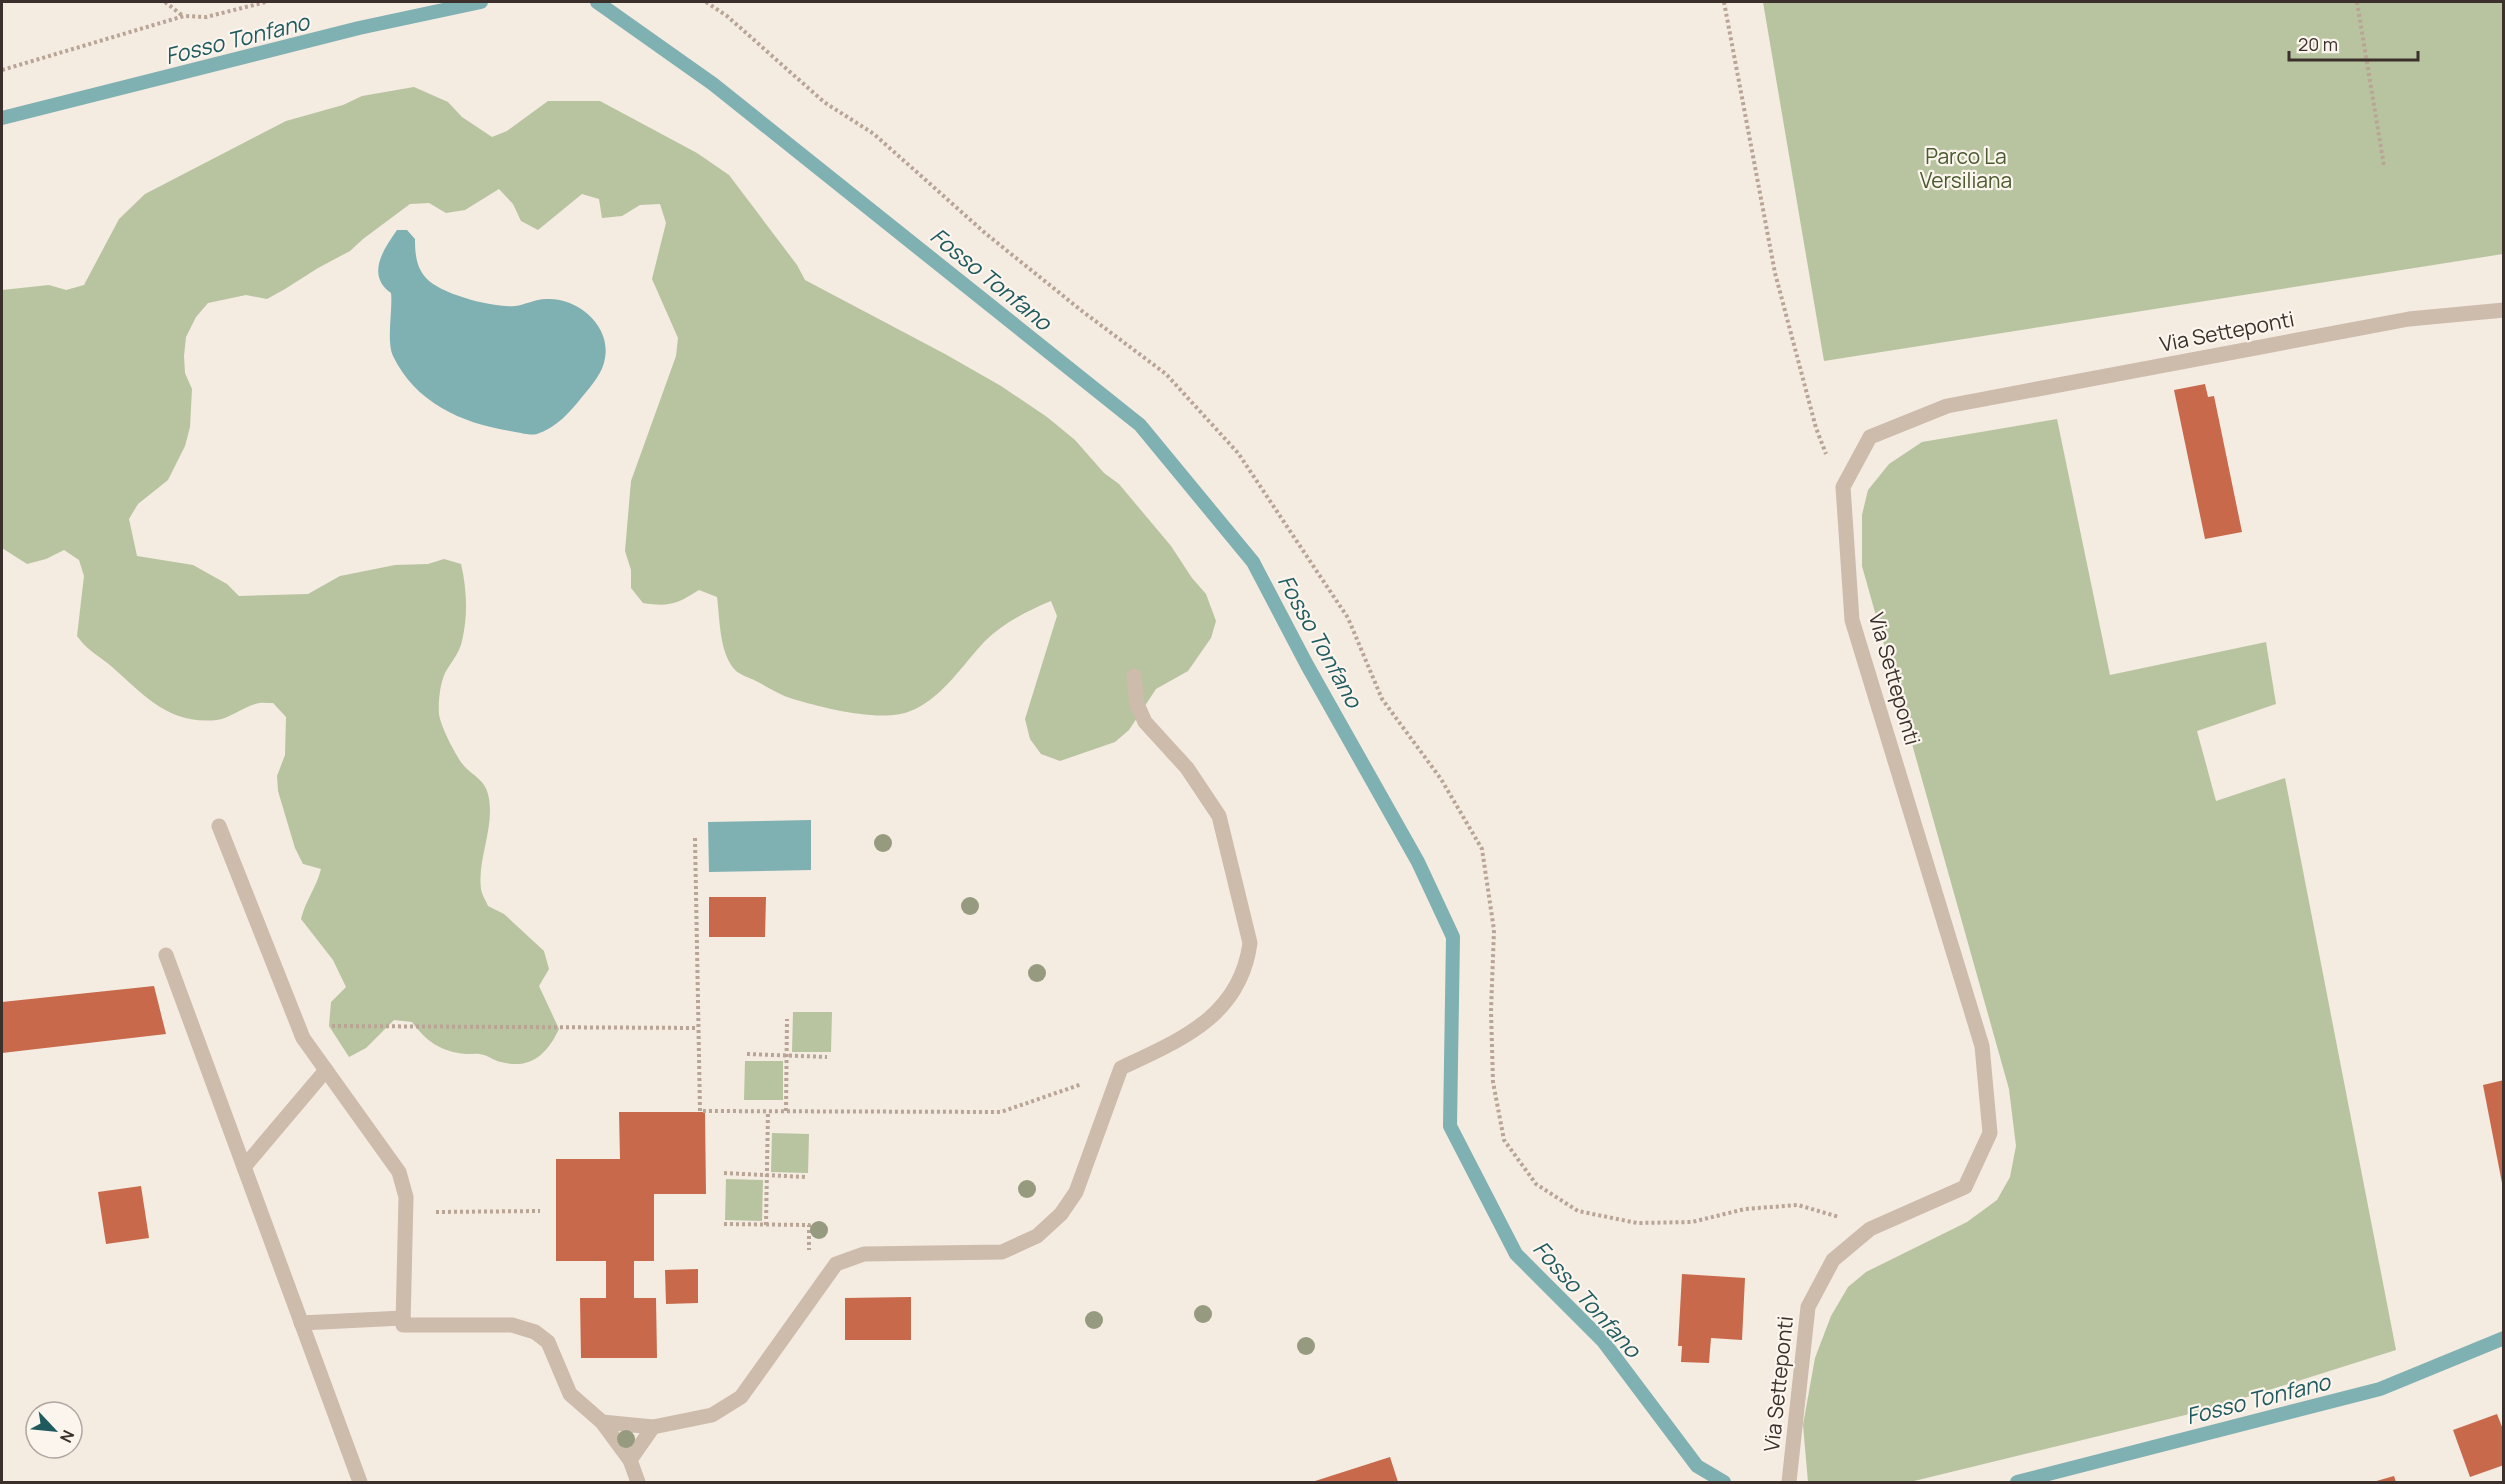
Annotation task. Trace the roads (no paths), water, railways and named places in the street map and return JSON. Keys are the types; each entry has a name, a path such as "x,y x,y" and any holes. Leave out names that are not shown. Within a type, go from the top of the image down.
{"street":[{"name":"Via Setteponti","path":"1789,1482 1808,1307 1833,1260 1870,1229 1965,1187 1990,1133 1982,1046 1852,620 1843,487 1870,437 1947,406 2409,319 2504,310"},
{"path":"602,1422 653,1427 712,1415 741,1397 836,1264 864,1254 1002,1252 1037,1236 1061,1214 1076,1192 1120,1068 1179,1040 1214,1016 1230,997 1247,961 1250,943 1219,816 1187,768 1145,722 1137,704 1134,676"},
{"path":"219,826 303,1038 399,1172 406,1197 403,1325 512,1325 535,1332 548,1342 570,1394 602,1422 630,1460 638,1482"},
{"path":"166,955 360,1482"},
{"path":"244,1167 327,1070"},
{"path":"302,1323 403,1318"},
{"path":"630,1460 653,1427"}],"water":[{"path":"397,230 407,230 415,239 420,269 426,278 443,289 468,299 494,305 519,305 542,299 558,300 580,308 597,324 603,335 605,346 604,364 593,384 562,419 550,428 534,434 492,427 457,416 441,408 414,386 402,372 391,350 391,293 379,278 378,270 382,254"},
{"path":"811,820 811,870 709,872 708,822"}],"waterway":[{"name":"Fosso Tonfano","path":"2,118 359,28 481,2"},
{"name":"Fosso Tonfano","path":"597,2 713,84 1140,425 1253,562 1307,665 1418,862 1453,937 1450,1126 1516,1254 1603,1341 1697,1466 1724,1482"},
{"name":"Fosso Tonfano","path":"2017,1482 2380,1389 2504,1338"}],"park label":[{"name":"Parco La Versiliana","path":"1966,169"}]}
